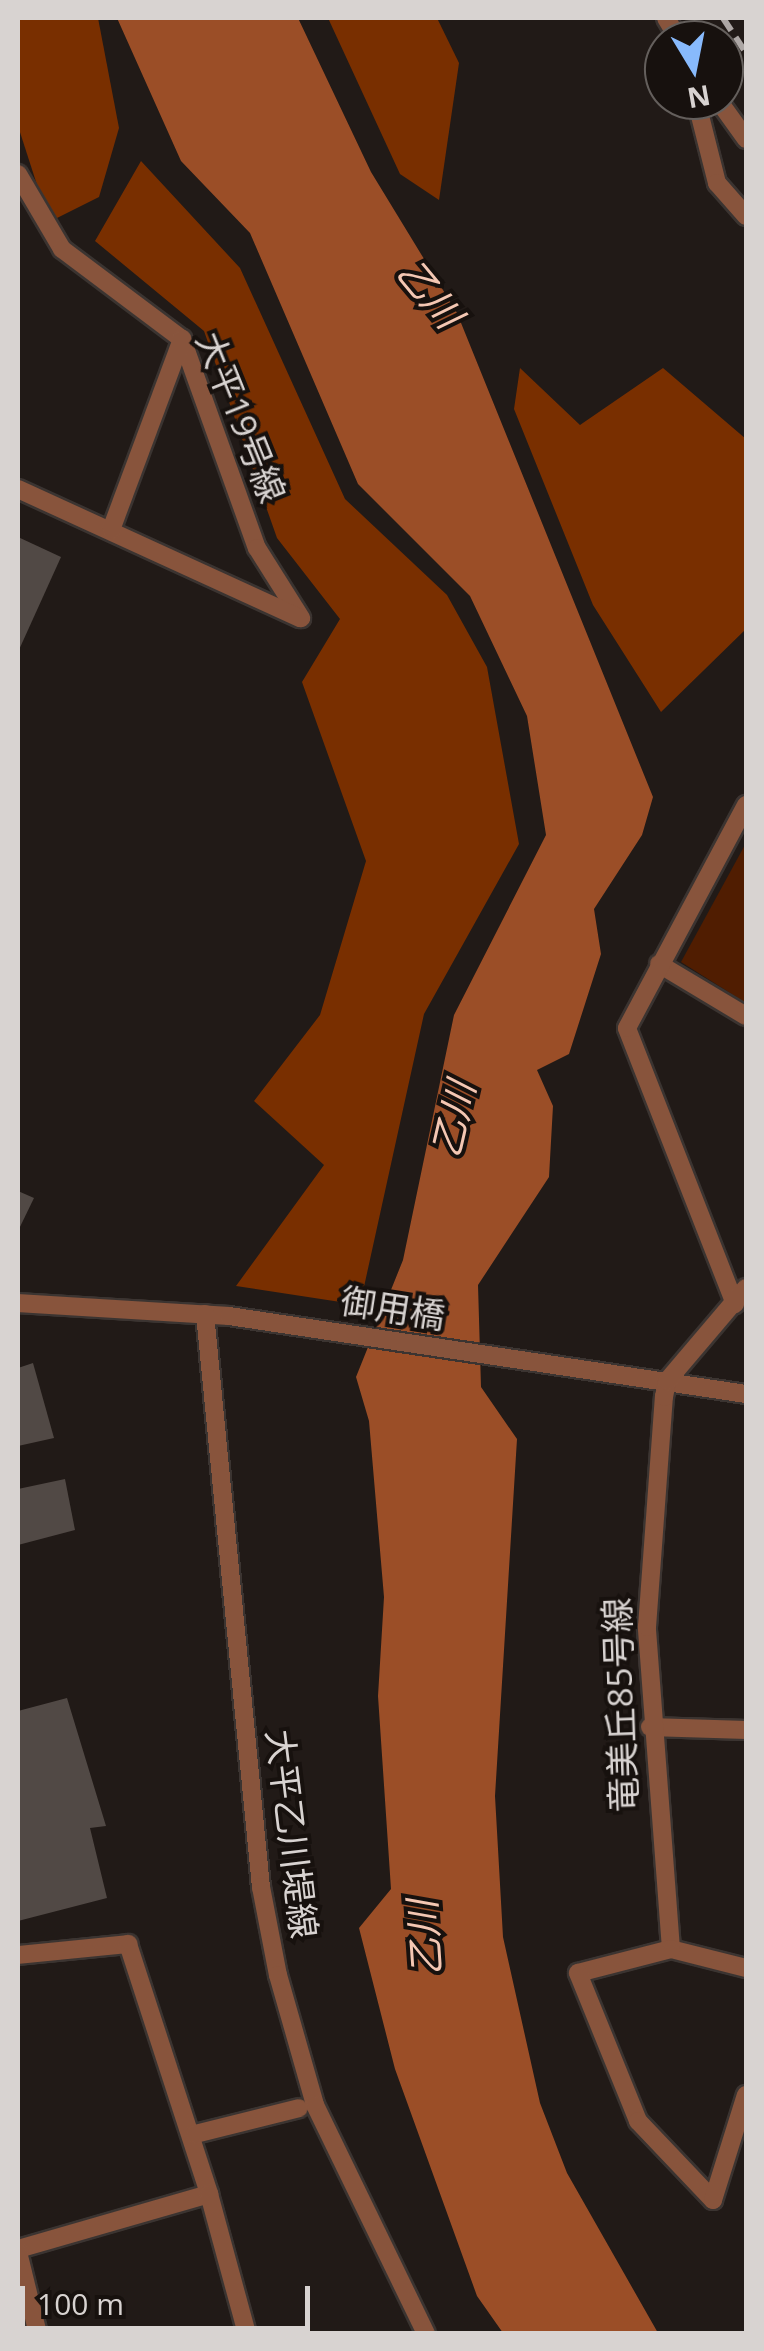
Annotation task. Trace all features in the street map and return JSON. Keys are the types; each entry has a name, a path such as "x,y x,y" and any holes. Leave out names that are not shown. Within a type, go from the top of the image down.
{"street":[{"path":"701,120 717,183 746,216"},
{"name":"大平19号線","path":"18,174 62,248 182,339 258,548 300,618 111,530"},
{"path":"18,489 111,530 182,339"},
{"path":"734,1304 627,1028 746,806"},
{"path":"659,964 746,1016"},
{"path":"666,1381 746,1288"},
{"name":"御用橋","path":"18,1303 205,1314 746,1394"},
{"name":"大平乙川堤線","path":"205,1314 261,1888 278,1975 316,2105 426,2334"},
{"name":"竜美丘85号線","path":"666,1381 652,1523 650,1727 670,1949"},
{"path":"650,1727 746,1730"},
{"path":"18,1954 128,1944 194,2134 247,2334"},
{"path":"746,1968 670,1949 578,1972 638,2122 712,2200 746,2095"},
{"path":"194,2134 299,2108"},
{"path":"38,2334 18,2250 209,2194"}],"shaded area":[{"path":"18,18 98,18 119,128 99,197 49,222 18,126"},
{"path":"328,18 437,18 459,63 439,200 400,174"},
{"path":"141,161 240,268 345,499 447,595 487,667 519,844 424,1014 360,1305 236,1286 324,1165 254,1101 320,1015 366,861 302,682 340,619 277,538 204,331 95,241"},
{"path":"520,368 580,425 663,368 746,439 746,629 661,712 593,605 514,409"},
{"path":"746,843 746,1003 681,962"}],"water":[{"name":"乙川","path":"117,18 298,18 371,172 457,313 653,797 642,835 594,909 601,954 569,1054 537,1070 553,1106 549,1177 478,1285 481,1387 517,1439 495,1796 503,1937 540,2103 567,2173 658,2333 503,2333 477,2296 395,2069 359,1928 391,1889 378,1696 384,1597 369,1421 356,1377 403,1260 454,1015 546,835 527,716 470,596 358,484 250,233 181,161"}],"building":[{"path":"18,537 61,557 18,652"},
{"path":"18,1191 34,1198 18,1231"},
{"path":"33,1363 54,1438 18,1446 18,1368"},
{"path":"65,1479 75,1530 18,1545 18,1489"},
{"path":"67,1698 106,1826 90,1828 107,1898 18,1921 18,1711"}],"railway":[{"path":"723,18 746,53"}]}
